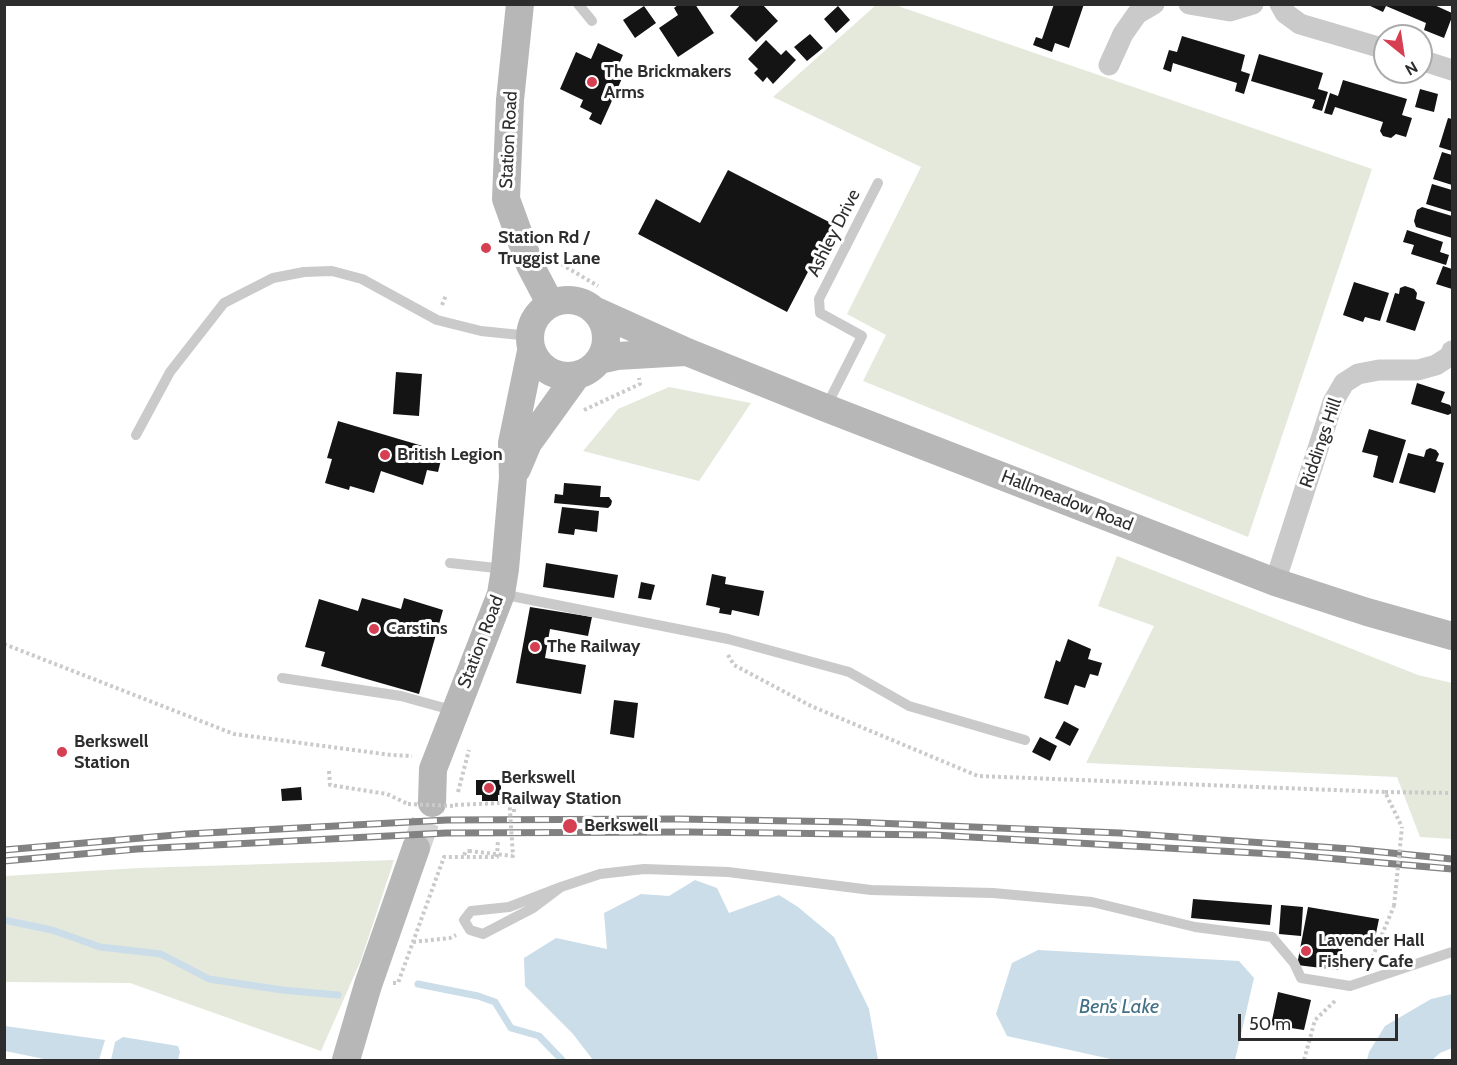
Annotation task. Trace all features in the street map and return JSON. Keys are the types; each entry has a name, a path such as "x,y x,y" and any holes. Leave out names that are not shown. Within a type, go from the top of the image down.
{"street":[{"name":"Station Road","path":"444,805 433,769 503,582 513,477 512,443 534,319 550,303 530,264 506,199 510,100 520,4"},
{"path":"1109,65 1123,34 1137,14 1154,4"},
{"path":"1189,4 1230,11 1253,4"},
{"path":"1280,4 1285,13 1300,24 1373,45"},
{"path":"1433,64 1452,70"},
{"path":"550,303 573,300 585,303 596,311"},
{"name":"Station Road","path":"513,477 528,443 588,368 604,352 606,332 603,321 596,311"},
{"name":"Hallmeadow Road","path":"596,311 687,352 826,408 1275,582 1367,612 1452,636"},
{"path":"531,343 537,361 546,370 556,375 588,368"},
{"name":"Riddings Hill","path":"1275,582 1332,402 1344,383 1358,374 1379,370 1418,370 1436,365 1450,356 1452,351"},
{"name":"Hallmeadow Road","path":"588,368 636,355 687,352"},
{"path":"346,1060 368,985 416,848"}],"lane":[{"path":"578,4 592,21"},
{"name":"Ashley Drive","path":"826,408 862,336 820,313 819,299 878,183"},
{"path":"136,435 170,372 224,303 273,278 304,272 332,271 362,279 437,320 531,343"},
{"path":"450,563 503,582 849,672 909,706 1025,740"},
{"path":"282,678 401,696 455,711"},
{"path":"561,887 533,908 483,934 471,930 464,920 471,911 508,907 561,887 600,874 644,869 728,872 871,890 993,893 1092,902 1195,927 1272,937 1294,963 1301,978 1350,986 1452,952"}],"path":[{"path":"577,414 587,407 640,384 636,355"},
{"path":"728,639 728,655 734,665 811,705 978,776 1452,793"},
{"path":"4,644 234,734 391,756 420,756"},
{"path":"444,805 469,749"},
{"path":"329,771 330,785 387,794 408,804 444,805 514,803 522,801 523,795 509,796 513,856 470,851 466,851 464,855"},
{"path":"1385,792 1402,827 1394,906"},
{"path":"514,803 514,814"},
{"path":"471,930 450,938 413,942 444,857 464,855 497,857 498,839"}],"shaded area":[{"path":"876,5 895,5 1372,169 1248,537 863,381 886,335 847,314 921,167 773,97"},
{"path":"669,387 751,403 699,481 583,451 618,409"},
{"path":"1117,556 1418,675 1452,683 1452,839 1420,837 1397,777 1086,763 1154,626 1098,606"},
{"path":"394,860 361,960 321,1051 130,983 5,982 5,876 139,868"}],"water":[{"path":"695,880 717,888 729,913 779,895 798,907 834,937 869,1009 878,1060 593,1060 573,1034 525,986 524,958 556,938 607,949 604,913 641,894 669,896"},
{"name":"Ben’s Lake","path":"1038,950 1239,961 1254,978 1235,1060 1115,1060 1007,1036 996,1014 1012,963"},
{"path":"1452,994 1452,1048 1440,1053 1432,1060 1367,1060 1369,1052 1385,1026 1431,999"},
{"path":"5,1026 105,1040 99,1060 49,1060 5,1051"},
{"path":"123,1037 178,1046 180,1052 178,1060 111,1060 115,1042"}],"building":[{"path":"679,4 691,6 695,4 714,33 678,57 659,28 678,15 674,8"},
{"path":"741,4 762,4 778,21 756,42 730,16"},
{"path":"1054,4 1084,4 1069,48 1055,43 1052,52 1033,45 1036,37 1042,39"},
{"path":"1366,4 1432,4 1452,13 1452,17 1444,38 1433,34 1433,24 1426,24 1386,6 1383,12"},
{"path":"644,6 656,23 635,38 623,20"},
{"path":"838,6 850,20 836,33 824,19"},
{"path":"810,34 823,48 807,61 794,47"},
{"path":"1182,36 1245,55 1241,71 1250,74 1244,94 1235,91 1237,83 1173,63 1171,72 1163,69 1169,50 1177,52"},
{"path":"766,40 781,55 786,50 796,60 773,84 767,77 763,82 754,73 758,69 748,59"},
{"name":"The Brickmakers Arms","path":"598,43 623,55 616,71 624,74 601,125 589,119 592,113 580,107 583,100 560,89 576,52 591,59"},
{"path":"1259,54 1323,73 1318,89 1328,92 1322,111 1312,108 1315,100 1251,81"},
{"path":"1343,80 1407,99 1402,115 1412,118 1406,137 1396,134 1391,138 1383,136 1380,131 1383,122 1335,107 1332,115 1324,113 1330,93 1338,96"},
{"path":"1420,89 1438,94 1434,112 1415,107"},
{"path":"1448,118 1452,119 1452,151 1439,147"},
{"path":"1442,152 1452,155 1452,185 1433,179"},
{"path":"728,170 833,224 787,312 638,234 656,199 700,223"},
{"path":"1432,184 1452,190 1452,212 1426,204"},
{"path":"1422,207 1452,216 1452,238 1416,227 1414,221 1417,210"},
{"path":"1407,230 1443,242 1440,252 1449,255 1446,265 1411,254 1414,245 1403,242"},
{"path":"1443,266 1452,269 1452,289 1436,284"},
{"path":"1354,282 1389,293 1380,321 1365,317 1363,322 1343,315"},
{"path":"1405,286 1414,289 1417,293 1416,299 1425,302 1415,331 1386,322 1395,293 1399,294 1400,288"},
{"path":"396,372 422,374 419,416 393,414"},
{"path":"1417,383 1445,392 1441,402 1450,405 1452,413 1448,415 1411,404"},
{"name":"British Legion","path":"338,421 443,452 438,472 427,470 423,485 381,471 374,493 350,486 349,490 325,483 332,459 327,458"},
{"path":"1369,429 1406,440 1393,483 1373,477 1378,456 1362,452"},
{"path":"1430,448 1439,454 1436,461 1444,463 1435,493 1399,483 1408,453 1424,457 1426,450"},
{"path":"564,483 601,486 600,497 609,497 612,501 611,505 608,508 554,503 555,494 563,495"},
{"path":"562,507 599,511 597,532 575,529 574,535 558,533"},
{"path":"546,563 618,575 614,598 543,587"},
{"path":"712,574 726,577 725,584 764,591 759,616 732,610 731,615 719,613 720,608 706,605"},
{"path":"641,582 655,585 651,600 638,598"},
{"name":"Carstins","path":"362,598 401,609 404,598 443,610 419,694 321,666 325,652 305,647 319,599 358,611"},
{"name":"The Railway","path":"530,607 592,617 588,636 550,629 545,658 586,665 581,694 516,683"},
{"path":"1068,639 1091,649 1088,659 1102,663 1098,676 1090,674 1085,688 1075,685 1068,705 1044,698 1056,660 1060,662"},
{"path":"614,700 638,703 634,738 610,734"},
{"path":"1064,721 1079,729 1070,746 1055,738"},
{"path":"1040,737 1057,746 1050,761 1032,752"},
{"name":"Berkswell Railway Station","path":"476,780 501,780 501,795 498,795 498,801 482,801 482,795 476,795"},
{"path":"301,787 302,800 282,801 281,789"},
{"path":"1193,899 1272,905 1270,925 1191,918"},
{"path":"1281,905 1303,907 1301,936 1279,934"},
{"path":"1308,907 1379,919 1373,948 1343,944 1338,970 1297,965"},
{"path":"1278,992 1311,1000 1304,1030 1271,1025"}],"waterway":[{"path":"4,920 52,930 100,947 161,954 209,979 282,990 338,995"},
{"path":"418,984 478,996 495,1002 511,1028 539,1036 562,1060"}],"tunnel":[{"path":"416,848 432,803"}],"railway":[{"path":"4,850 187,834 447,820 679,819 851,822 1120,833 1351,849 1452,859"},
{"path":"4,861 137,849 446,833 688,832 934,835 1292,855 1452,869"}],"place":[{"name":"The Brickmakers Arms","path":"592,82"},
{"name":"Station Rd / Truggist Lane","path":"486,248"},
{"name":"British Legion","path":"385,455"},
{"name":"Carstins","path":"374,629"},
{"name":"The Railway","path":"535,647"},
{"name":"Berkswell Station","path":"62,752"},
{"name":"Berkswell Railway Station","path":"489,788"},
{"name":"Berkswell","path":"570,826"},
{"name":"Lavender Hall Fishery Cafe","path":"1306,951"}]}
